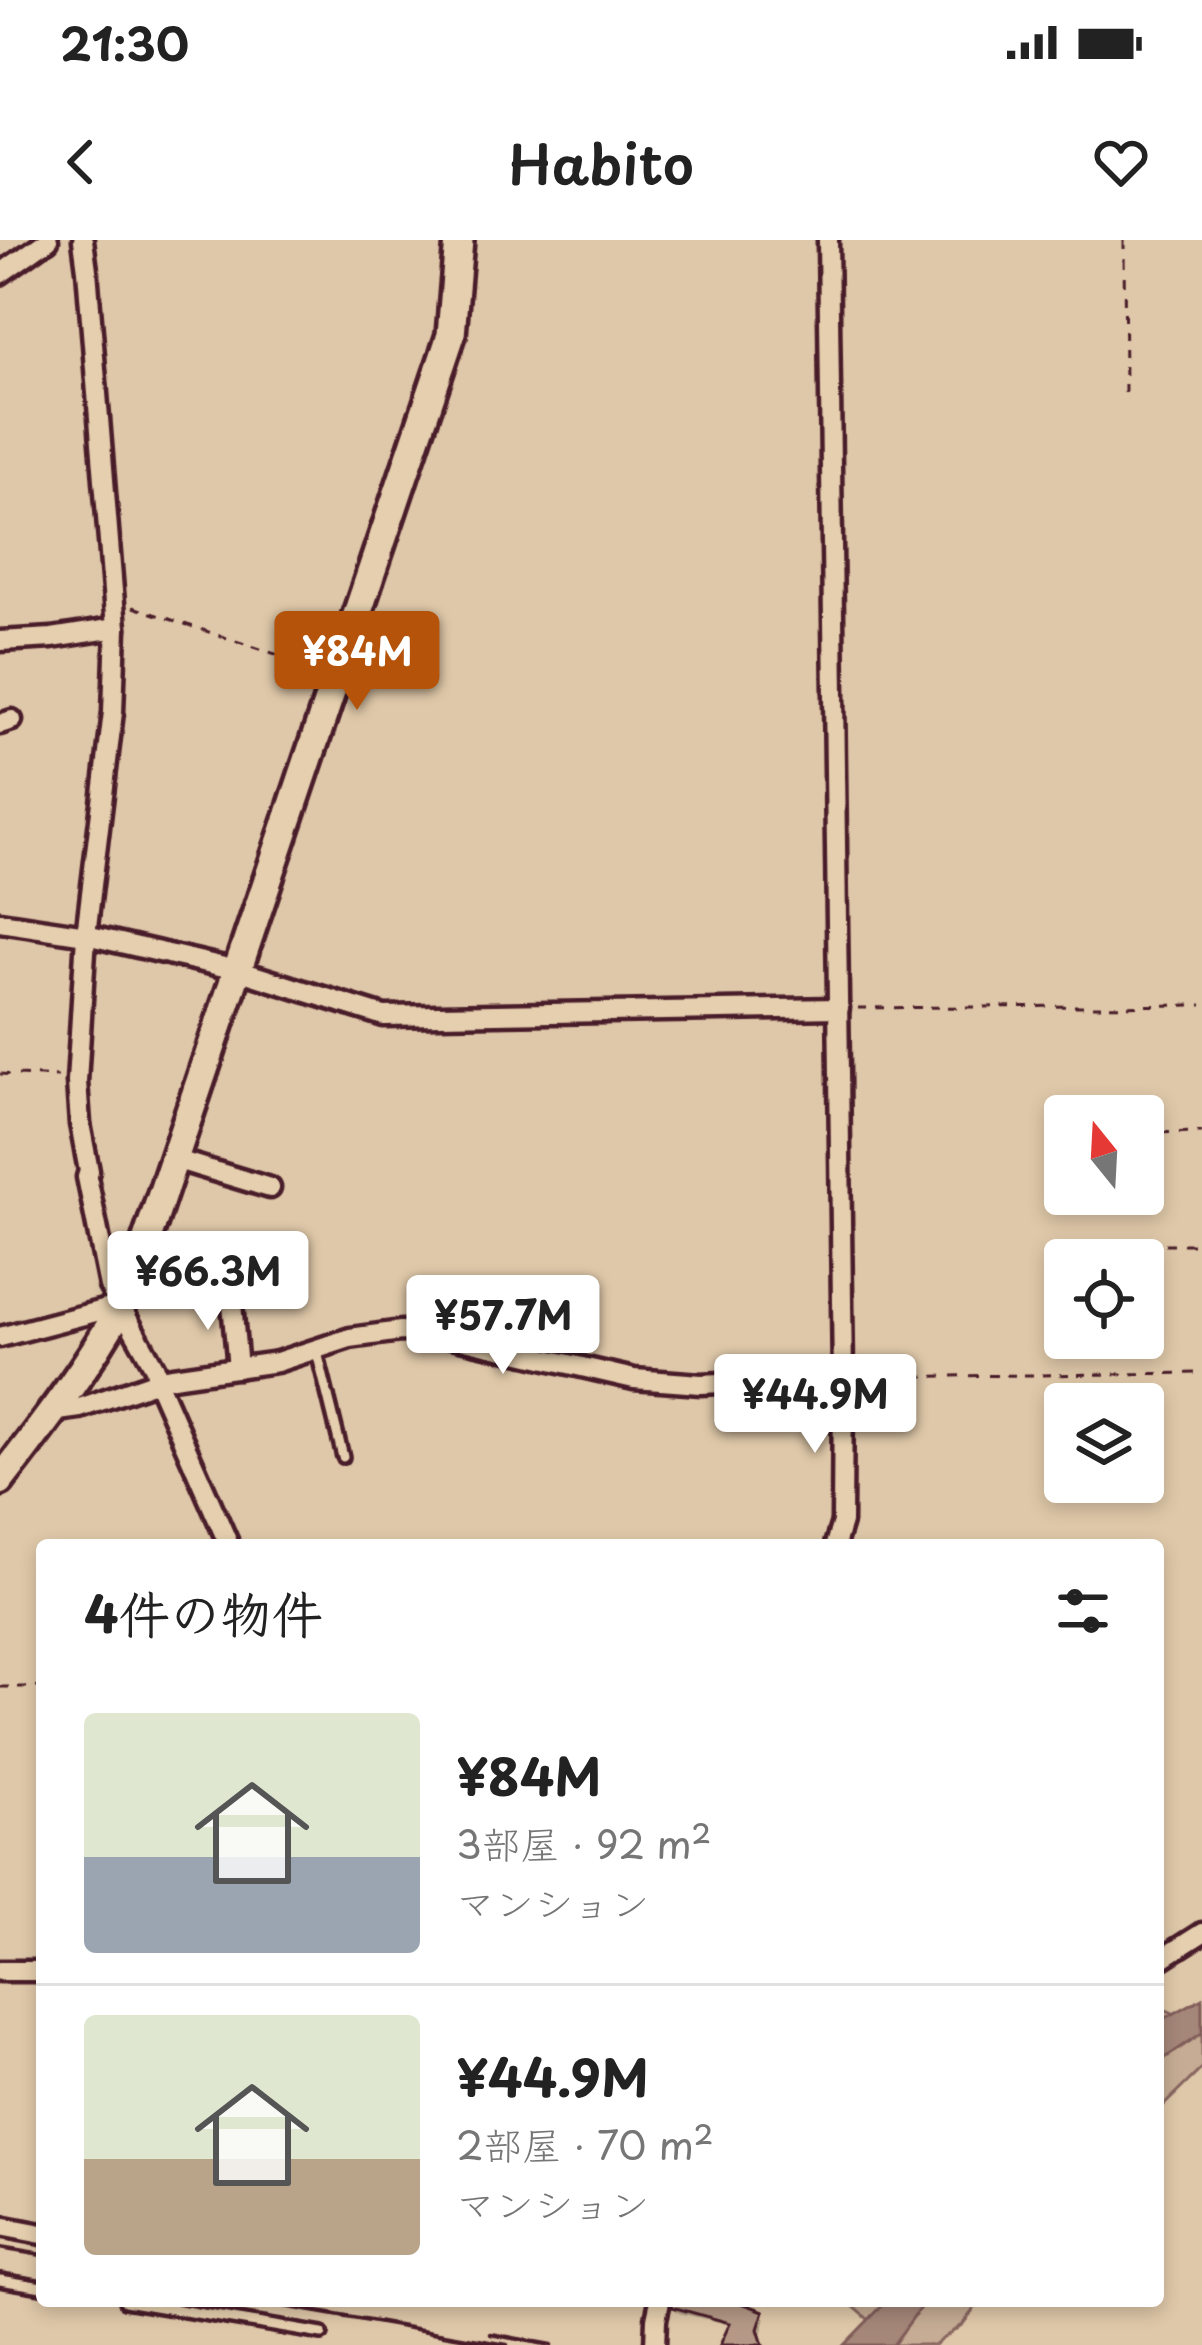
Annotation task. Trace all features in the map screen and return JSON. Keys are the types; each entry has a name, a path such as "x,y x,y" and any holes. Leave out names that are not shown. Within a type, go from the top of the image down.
{"street":[{"path":"0,274 48,240"},
{"path":"83,240 116,628 113,712 86,935 77,1078 80,1124 109,1286 155,1368 226,1539"},
{"path":"0,1480 122,1305 452,334 459,240"},
{"path":"829,240 843,1377 842,1522 838,1539"},
{"path":"0,640 116,628"},
{"path":"0,922 86,935 237,970 384,1016 839,1008"},
{"path":"174,1159 270,1188"},
{"path":"231,1293 238,1368"},
{"path":"0,1336 122,1305"},
{"path":"51,1412 80,1408 158,1381 277,1362 364,1334 419,1331 634,1379 701,1384 843,1377"},
{"path":"1164,1957 1202,1933"},
{"path":"0,1971 36,1971"},
{"path":"0,2226 36,2233"},
{"path":"655,2345 659,2307"}],"lane":[{"path":"316,1348 343,1457"},
{"path":"0,2280 36,2286"},
{"path":"161,2307 322,2334"}],"path":[{"path":"1124,240 1125,395"},
{"path":"114,607 133,607 337,674"},
{"path":"839,1008 1202,1005"},
{"path":"0,1074 77,1078"},
{"path":"1164,1133 1202,1132"},
{"path":"1165,1244 1202,1244"},
{"path":"843,1377 1202,1372"},
{"path":"0,1688 36,1687"}],"shaded area":[{"path":"1202,1998 1202,2033 1164,2059 1166,2018"},
{"path":"1164,2009 1202,2026 1202,2068 1164,2105"},
{"path":"854,2307 976,2307 963,2324 934,2345 892,2345"},
{"path":"881,2307 921,2307 893,2345 844,2345"}],"building":[{"path":"672,2307 764,2311 758,2329 763,2345 720,2345 730,2323"}],"railway":[{"path":"0,2248 36,2254"},
{"path":"289,2307 507,2345"},
{"path":"491,2334 551,2345"}]}
